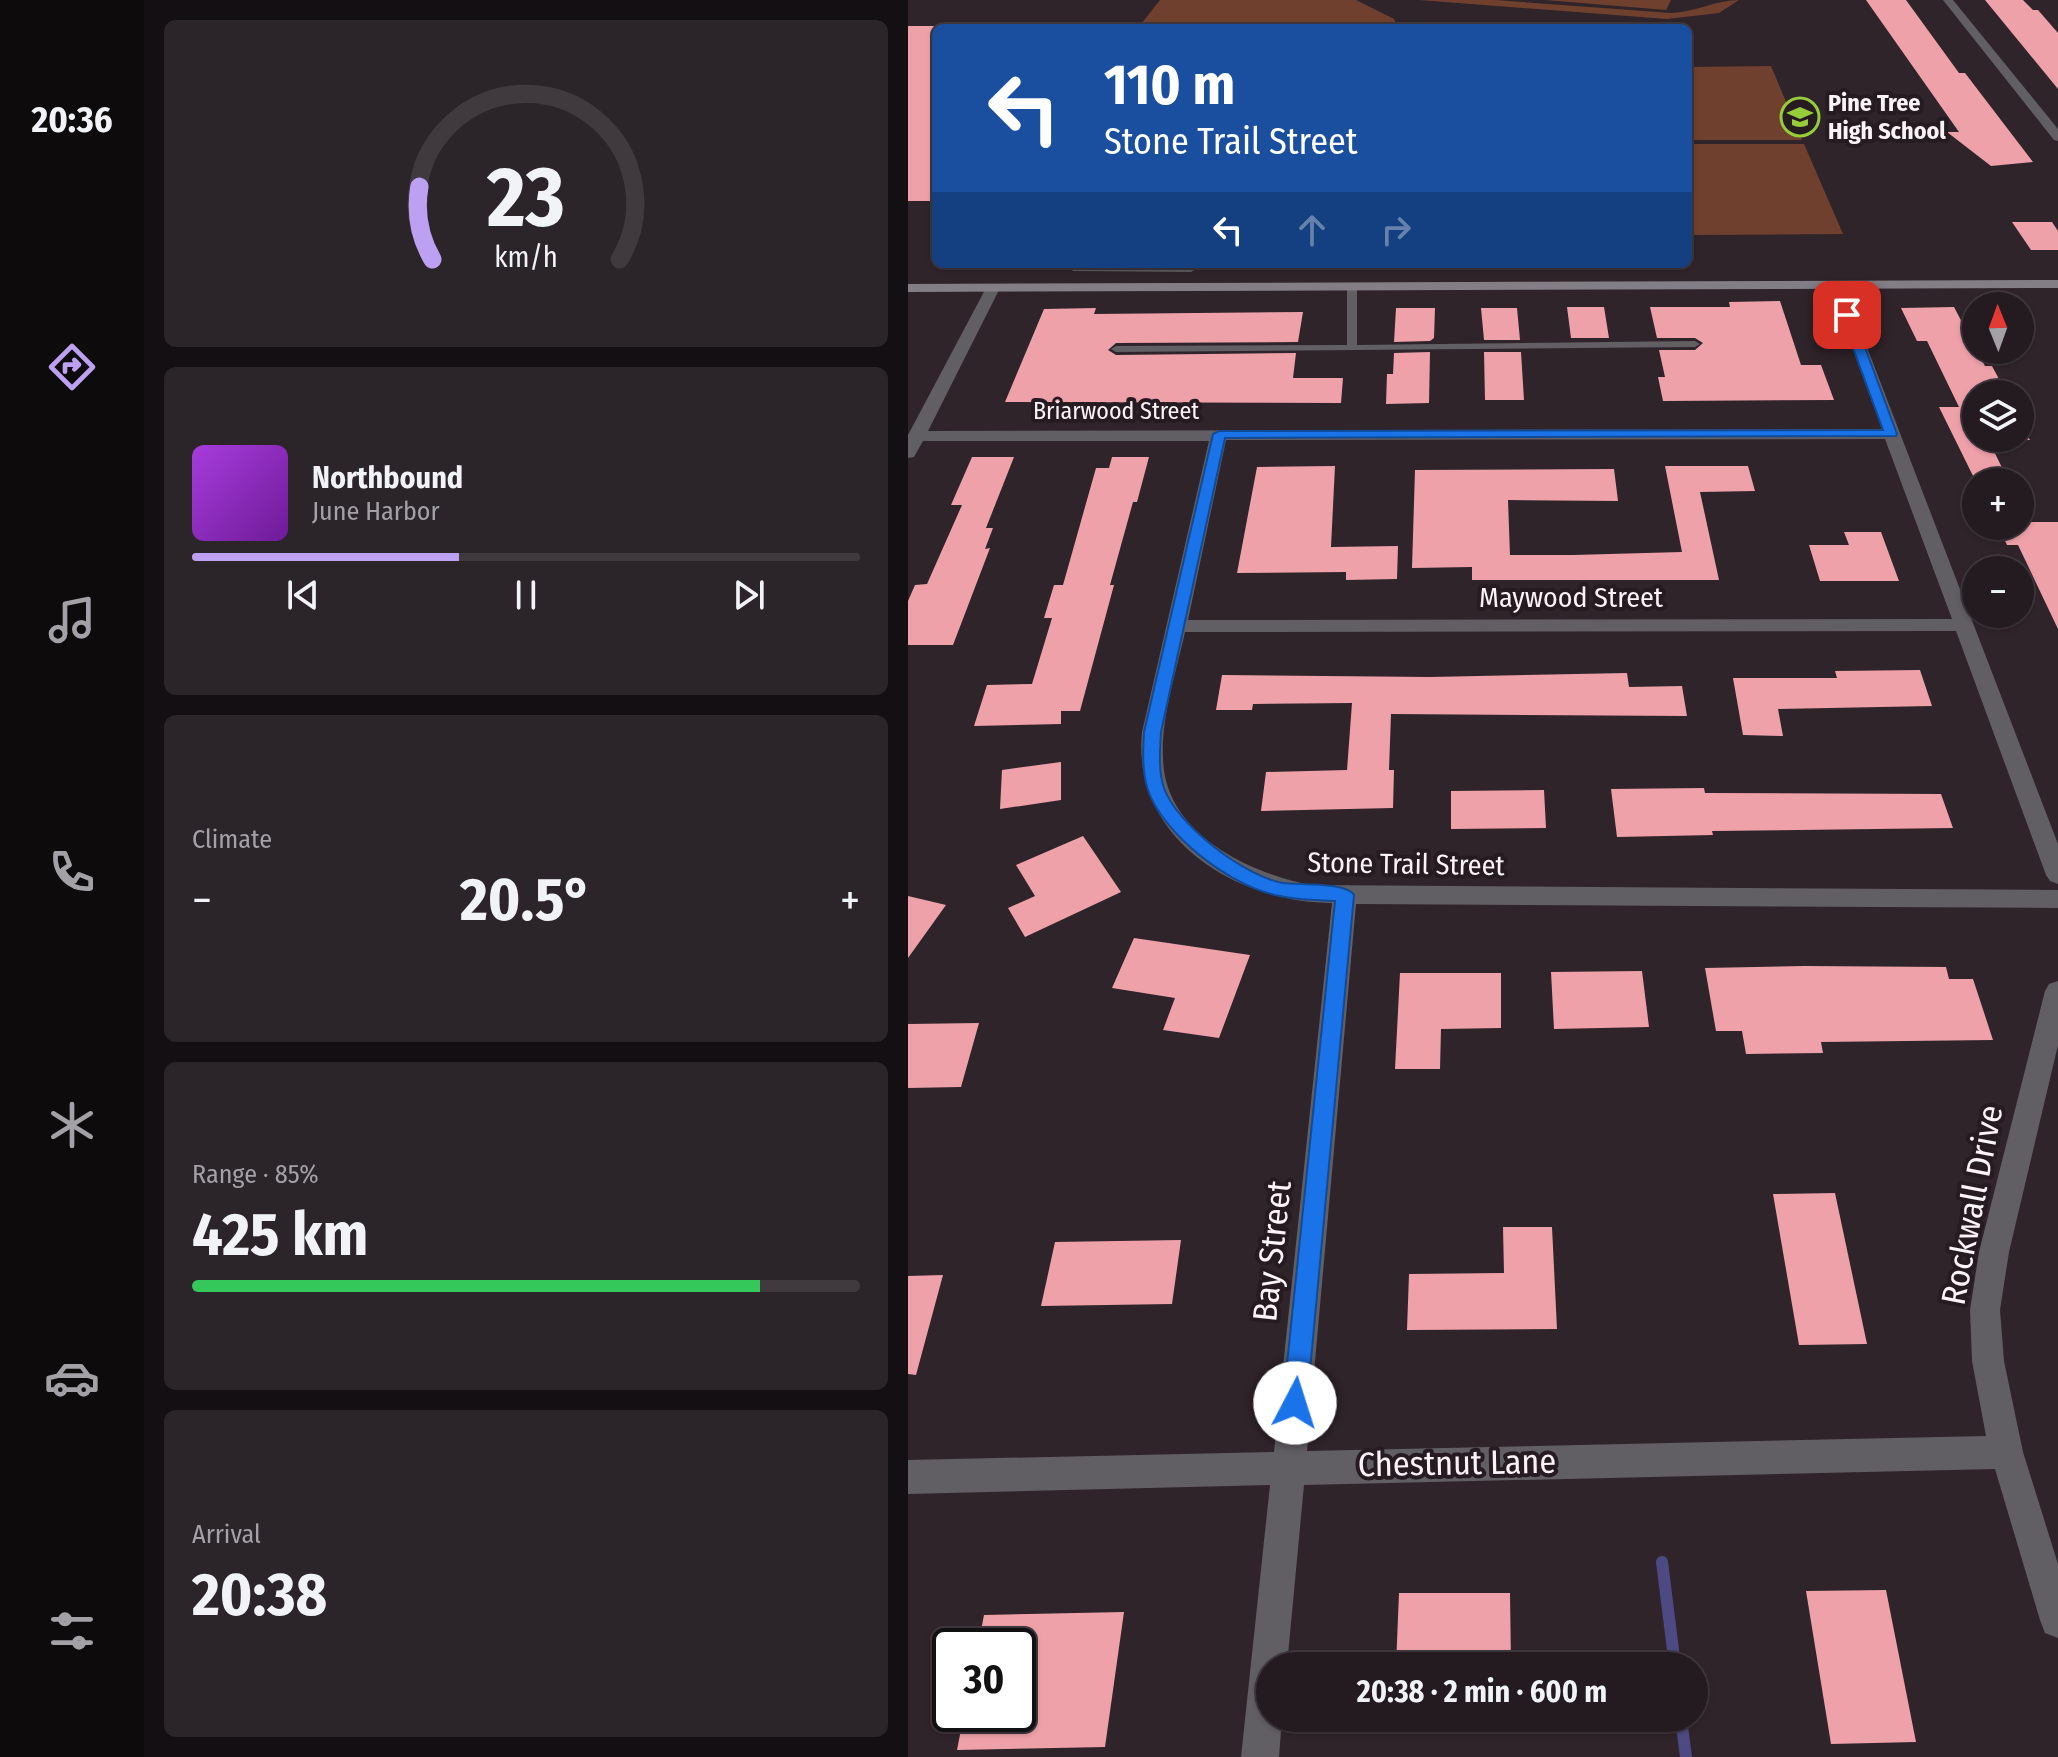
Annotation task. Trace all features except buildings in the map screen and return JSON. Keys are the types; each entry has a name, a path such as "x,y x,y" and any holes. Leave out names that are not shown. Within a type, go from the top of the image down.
{"street":[{"path":"1948,0 2058,137"},
{"path":"908,288 2058,284"},
{"path":"1836,285 1962,620"},
{"path":"908,453 993,288"},
{"name":"Stone Trail Street","path":"1219,434 1153,732 1151,759 1155,786 1165,808 1204,849 1255,880 1279,889 1345,895 2058,899"},
{"name":"Briarwood Street","path":"916,436 1891,434"},
{"name":"Maywood Street","path":"1177,626 1962,625"},
{"path":"1965,628 2058,875"},
{"name":"Bay Street","path":"1260,1757 1345,895"},
{"name":"Rockwall Drive","path":"2058,991 1994,1252 1985,1310 1988,1361 2006,1452 2058,1620"},
{"name":"Chestnut Lane","path":"908,1477 2006,1452"}],"lane":[{"path":"1068,288 1075,268"},
{"path":"1185,287 1191,268"},
{"path":"1352,287 1352,348"},
{"path":"1116,349 1695,344"}],"shaded area":[{"path":"1160,0 1356,0 1394,19 1396,24 1141,24"},
{"path":"1419,0 1495,0 1671,13 1739,0 1719,13 1667,19"},
{"path":"1545,0 1671,0 1666,10"},
{"path":"1771,66 1802,140 1692,140 1692,67"},
{"path":"1692,144 1804,144 1843,234 1692,235"}],"waterway":[{"path":"1662,1562 1673,1652"},
{"path":"1683,1732 1686,1757"}],"place":[{"name":"Pine Tree High School","path":"1800,117"}],"route":[{"path":"1295,1403 1345,895 1279,889 1255,880 1204,849 1165,808 1155,786 1151,759 1153,732 1219,434 1891,434 1847,315"}]}
